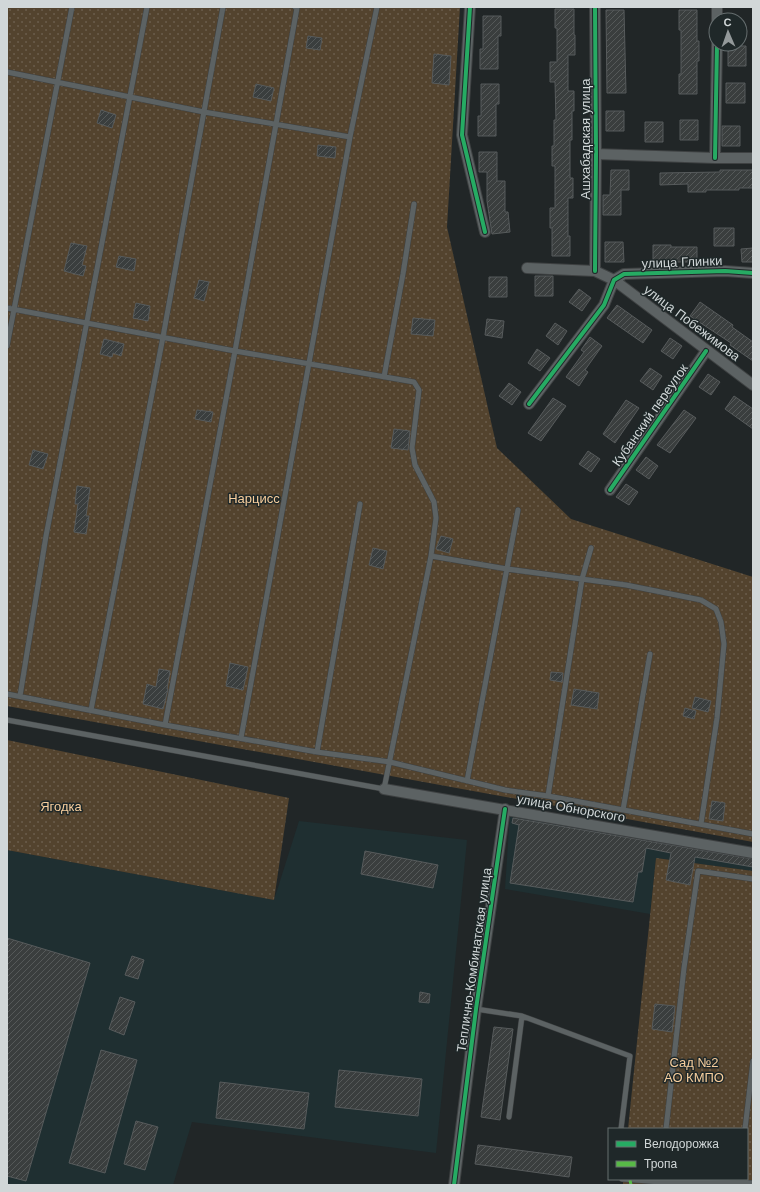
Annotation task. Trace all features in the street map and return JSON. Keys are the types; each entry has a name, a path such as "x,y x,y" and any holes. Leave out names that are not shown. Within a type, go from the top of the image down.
{"street":[{"path":"470,7 462,135 485,232"},
{"name":"Ашхабадская улица","path":"594,271 596,154 595,7"},
{"path":"715,158 716,52"},
{"path":"596,154 753,158"},
{"path":"527,268 594,271"},
{"name":"улица Побежимова","path":"594,271 614,280 753,385"},
{"name":"улица Глинки","path":"614,280 624,274 725,271 753,273"},
{"path":"529,404 604,305 614,280"},
{"name":"Кубанский переулок","path":"610,490 706,351"},
{"name":"улица Обнорского","path":"384,789 753,853"},
{"name":"Теплично-Комбинатская улица","path":"454,1185 476,1009 505,810"}],"lane":[{"path":"7,346 72,7"},
{"path":"20,696 46,536 148,7"},
{"path":"91,710 163,337 223,7"},
{"path":"165,725 236,351 297,8 295,7"},
{"path":"241,738 350,137 377,7"},
{"path":"7,72 204,112 350,137"},
{"path":"384,377 414,204"},
{"path":"7,308 236,351 414,382 419,390 412,448 414,465 434,502 436,518 431,556 384,789 7,720"},
{"path":"317,752 360,504"},
{"path":"467,781 518,510"},
{"path":"548,796 582,579 591,548"},
{"path":"431,556 507,569 626,584 701,600 716,609 721,622 724,644 717,718 701,824"},
{"path":"623,810 650,654"},
{"path":"7,694 165,725 317,752 390,762 505,790 548,796 753,834"},
{"path":"666,1128 684,968 698,871 753,879"},
{"path":"476,1009 522,1016 630,1056 621,1128"},
{"path":"509,1117 522,1016"},
{"path":"745,1128 753,1061"},
{"path":"641,1180 739,1181 753,1183"}],"shaded area":[{"path":"510,812 753,856 753,871 656,858 650,914 505,889"},
{"path":"299,821 467,840 436,1153 192,1122 173,1185 7,1185 7,850 274,900"}],"green space":[{"name":"Нарцисс","path":"7,7 460,7 447,227 497,448 571,519 753,577 753,842 7,706"},
{"name":"Ягодка","path":"7,740 289,798 274,900 7,850"},
{"name":"Сад №2 АО КМПО","path":"656,858 753,871 753,1185 623,1185 623,1180 748,1180 748,1128 628,1128"}],"building":[{"path":"555,9 574,9 575,55 568,55 568,91 574,91 572,140 570,140 570,178 573,178 573,198 568,198 568,236 570,236 570,256 552,256 552,228 550,228 550,208 555,208 555,166 552,166 552,146 554,146 554,120 556,120 555,82 550,82 550,62 557,62 557,28 555,28"},
{"path":"606,10 624,10 626,93 607,93"},
{"path":"679,10 697,10 697,41 699,41 699,61 697,61 697,94 679,94 679,74 681,74 681,30 679,30"},
{"path":"483,16 501,16 501,36 498,36 498,69 480,69 480,49 483,49"},
{"path":"308,36 322,38 320,50 306,48"},
{"path":"728,52 746,52 746,66 728,66"},
{"path":"434,54 451,56 449,85 432,83"},
{"path":"726,83 745,83 745,103 726,103"},
{"path":"256,84 274,88 271,101 253,97"},
{"path":"481,84 499,84 499,104 496,104 496,136 478,136 478,116 481,116"},
{"path":"101,110 116,115 112,128 97,123"},
{"path":"606,111 624,111 624,131 606,131"},
{"path":"680,120 698,120 698,140 680,140"},
{"path":"645,122 663,122 663,142 645,142"},
{"path":"722,126 740,126 740,146 722,146"},
{"path":"318,145 336,147 335,158 317,156"},
{"path":"479,152 497,152 497,181 505,181 505,212 508,212 510,232 492,234 487,201 487,172 479,172"},
{"path":"611,170 629,170 629,190 621,190 621,215 603,215 603,195 610,195"},
{"path":"720,170 753,170 753,188 688,192 688,184 660,185 660,173 720,172"},
{"path":"714,228 734,228 734,246 714,246"},
{"path":"605,242 623,242 624,262 605,262"},
{"path":"71,243 87,246 82,265 86,266 83,276 64,271"},
{"path":"653,245 697,247 697,262 671,262 671,265 653,265"},
{"path":"753,248 753,262 742,262 741,249"},
{"path":"119,256 136,259 134,271 116,267"},
{"path":"535,276 553,276 553,296 535,296"},
{"path":"489,277 507,277 507,297 489,297"},
{"path":"199,280 209,282 204,301 194,298"},
{"path":"579,289 591,298 582,311 569,302"},
{"path":"700,302 733,325 732,327 753,342 753,361 730,345 731,343 690,316"},
{"path":"136,303 150,306 148,321 133,318"},
{"path":"617,305 652,330 643,343 607,318"},
{"path":"413,318 435,320 433,336 411,334"},
{"path":"487,319 504,321 502,338 485,335"},
{"path":"555,323 567,331 558,345 546,336"},
{"path":"590,337 602,346 585,370 588,372 579,386 566,377 584,352 581,350"},
{"path":"670,338 682,346 673,359 661,351"},
{"path":"104,339 124,344 121,356 113,353 112,357 100,354"},
{"path":"537,349 550,358 540,371 528,363"},
{"path":"650,368 662,376 653,390 640,381"},
{"path":"708,374 720,382 711,395 699,387"},
{"path":"509,383 521,392 512,405 499,396"},
{"path":"734,396 753,409 753,429 725,409"},
{"path":"553,398 566,406 541,441 528,433"},
{"path":"626,400 639,408 615,443 603,434"},
{"path":"197,410 213,412 211,422 195,419"},
{"path":"684,410 696,418 670,453 657,445"},
{"path":"394,429 410,431 408,450 391,448"},
{"path":"33,450 48,454 43,469 29,465"},
{"path":"588,451 600,459 591,472 579,464"},
{"path":"646,457 658,466 649,479 636,470"},
{"path":"626,484 638,492 629,505 616,497"},
{"path":"77,486 90,488 86,516 89,516 86,534 74,532 78,504 75,504"},
{"path":"441,536 453,539 449,553 436,549"},
{"path":"373,548 387,551 383,569 369,565"},
{"path":"230,663 248,667 243,690 226,686"},
{"path":"159,669 170,671 168,689 163,709 143,704 147,684 156,687"},
{"path":"551,672 563,673 562,682 550,680"},
{"path":"574,689 599,693 597,709 571,705"},
{"path":"695,697 711,701 708,712 692,708"},
{"path":"685,708 696,711 694,719 683,716"},
{"path":"712,801 725,803 723,821 709,819"},
{"path":"513,818 753,859 753,867 695,857 690,885 666,880 671,853 646,848 642,872 638,872 633,902 510,883 519,825 512,823"},
{"path":"365,851 438,865 433,888 361,874"},
{"path":"7,938 90,963 26,1181 7,1176"},
{"path":"132,956 144,960 138,979 125,975"},
{"path":"420,992 430,994 429,1003 419,1002"},
{"path":"120,997 135,1002 124,1035 109,1029"},
{"path":"655,1004 675,1006 672,1032 652,1029"},
{"path":"494,1027 513,1029 500,1120 481,1117"},
{"path":"101,1050 137,1060 105,1173 69,1163"},
{"path":"339,1070 422,1079 418,1116 335,1107"},
{"path":"220,1082 309,1093 304,1129 216,1118"},
{"path":"136,1121 158,1127 145,1170 124,1164"},
{"path":"478,1145 572,1157 569,1177 475,1164"}],"marked path":[{"path":"630,1180 631,1185"}],"cycle path":[{"path":"470,7 462,135 485,232"},
{"path":"595,7 595,271"},
{"path":"715,158 717,52"},
{"path":"529,404 604,305 614,280 624,274 725,271 753,273"},
{"path":"610,490 706,351"},
{"path":"454,1185 476,1009 505,809"}]}
